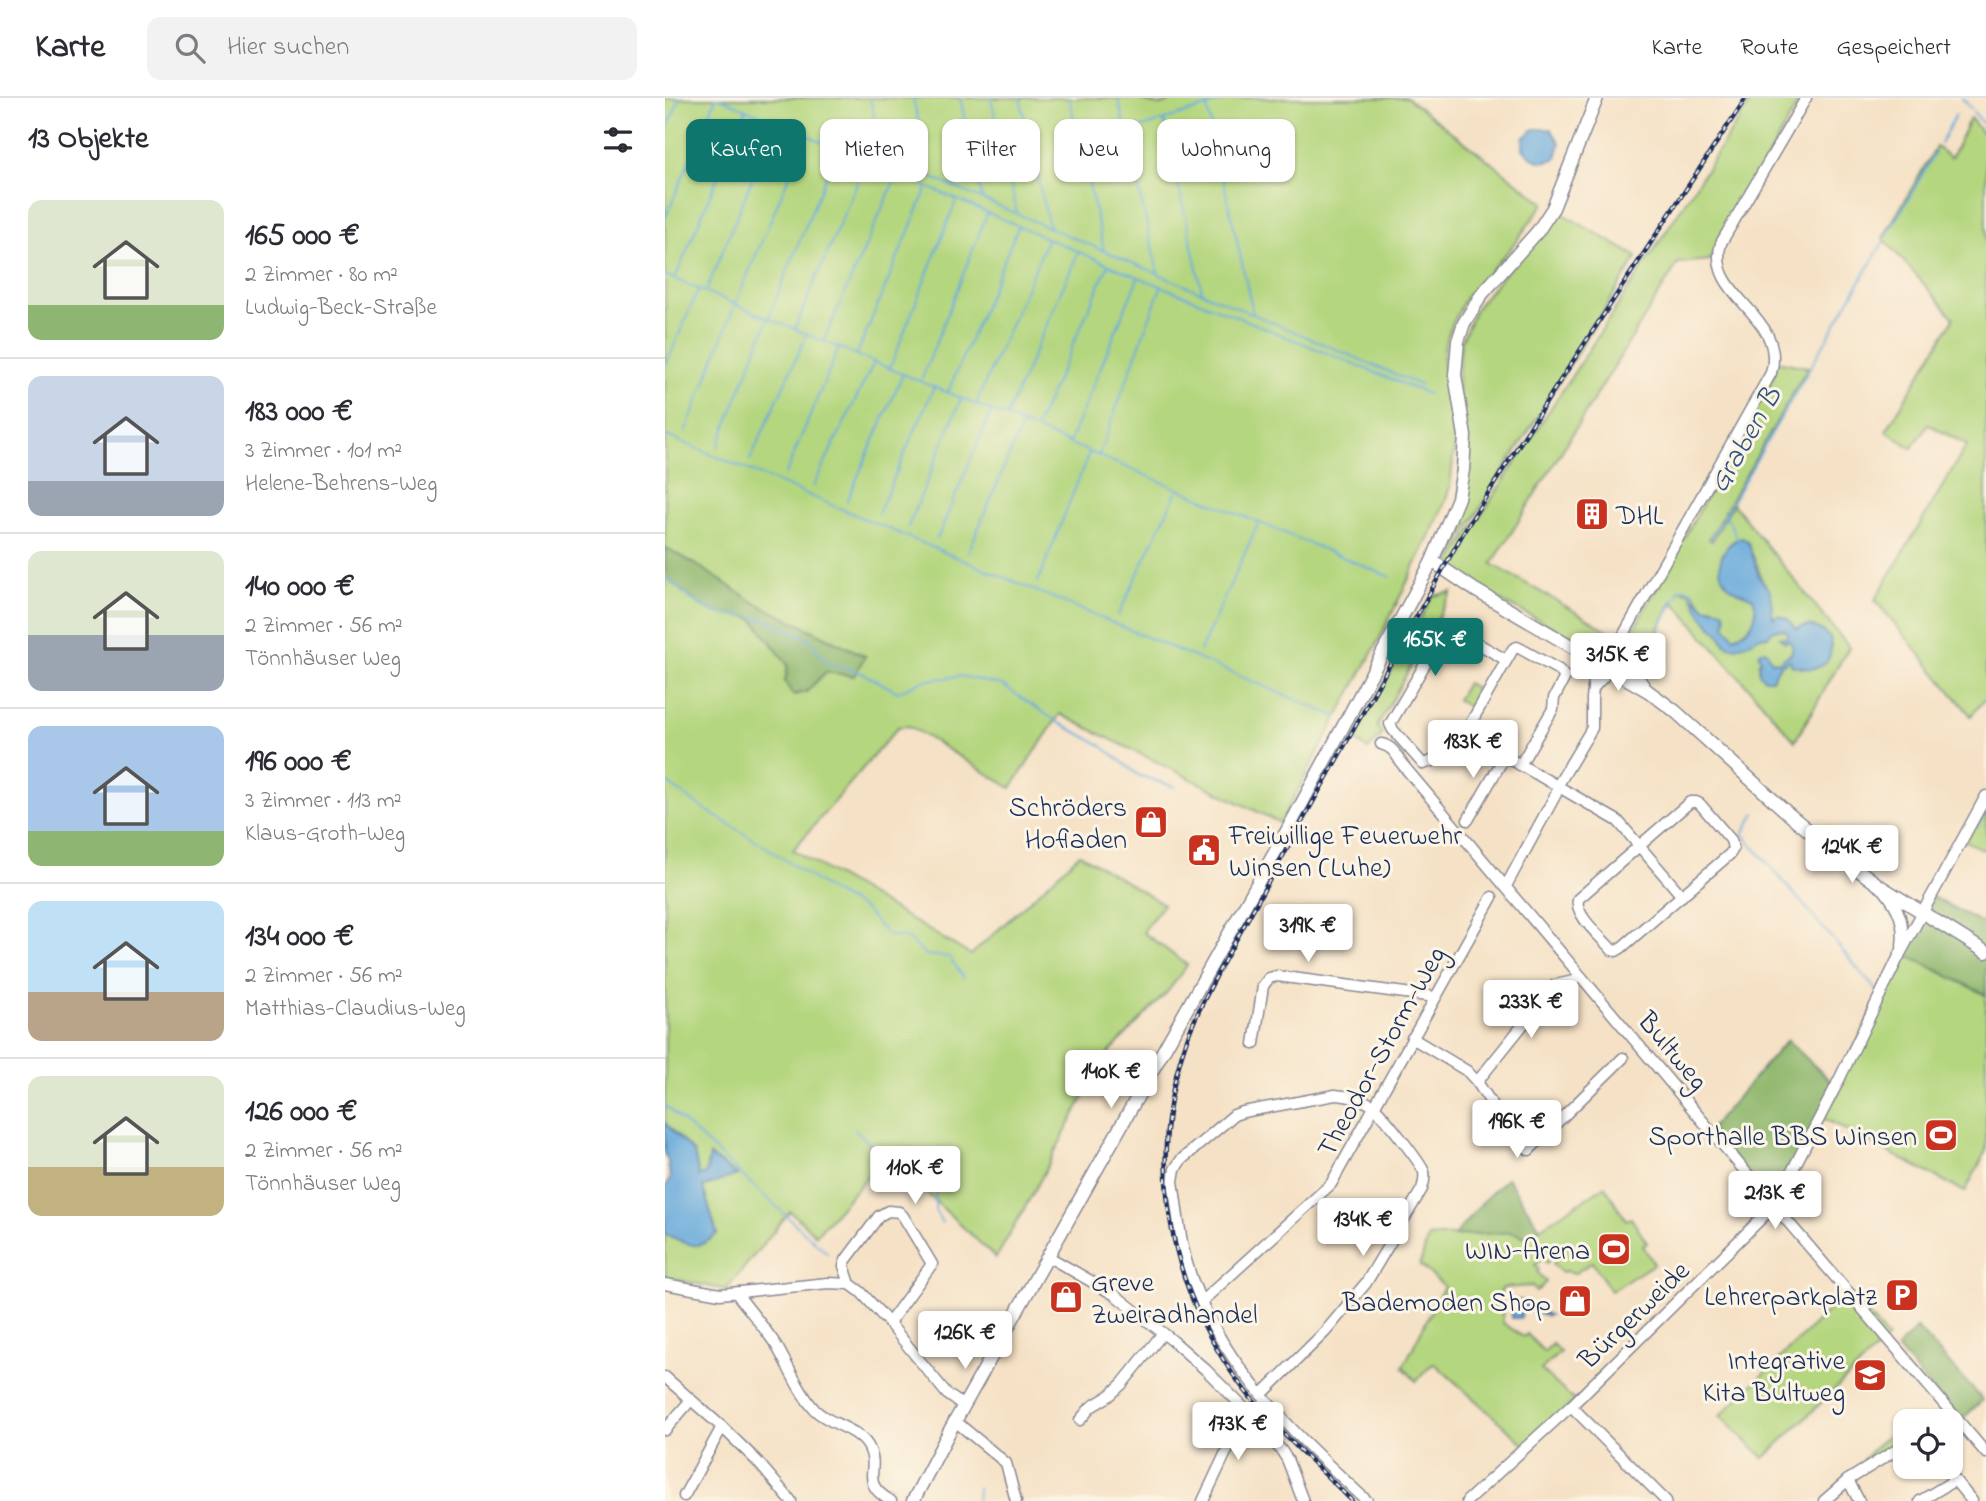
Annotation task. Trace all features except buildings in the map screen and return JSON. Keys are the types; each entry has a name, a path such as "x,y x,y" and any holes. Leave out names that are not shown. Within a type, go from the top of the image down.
{"main road":[{"path":"912,1501 1288,829 1430,566 1458,498 1463,470 1465,436 1455,375 1458,341 1464,323 1482,294 1538,231 1553,208 1597,98"},
{"path":"1430,566 1648,691 1685,720 1818,838 1880,886 1986,952"}],"street":[{"path":"1506,886 1556,794 1558,785 1592,728 1593,688 1604,676 1606,666 1771,373 1774,357 1772,344 1762,326 1725,281 1719,266 1719,252 1721,243 1806,98"},
{"path":"1506,660 1453,629 1445,631 1390,724 1419,761 1423,764 1432,761 1465,733 1513,649 1521,649 1559,670 1565,677 1554,698 1553,709 1520,765"},
{"path":"1626,632 1626,653 1648,691"},
{"path":"1465,733 1618,821 1682,896"},
{"name":"Bultweg","path":"1381,744 1387,745 1394,752 1774,1206 1986,1453"},
{"path":"1468,820 1505,756"},
{"name":"Bürgerweide","path":"1467,1501 1571,1406 1774,1206 1901,952 1986,796"},
{"path":"1696,802 1731,840 1733,849 1616,951 1579,913 1576,904 1578,898 1639,845 1685,805 1696,802"},
{"path":"1493,870 1514,867"},
{"name":"Bürgerweide","path":"1880,886 1891,898 1901,917 1901,952"},
{"name":"Theodor-Storm-Weg","path":"1201,1302 1331,1184 1492,897"},
{"path":"1254,1044 1263,986 1269,978 1277,976 1436,997"},
{"path":"1477,1082 1555,985 1574,981"},
{"path":"1412,1038 1467,1071 1507,1126 1529,1150 1623,1058"},
{"path":"1261,1395 1325,1332 1366,1283 1422,1189 1425,1180 1421,1165 1374,1107 1363,1100 1335,1095 1243,1112 1225,1121 1181,1160 1175,1169 1173,1181 1186,1260 1201,1302 1227,1351 1261,1395 1313,1450 1367,1501"},
{"path":"850,1284 844,1266 846,1261 879,1216 888,1212 899,1212 933,1264 888,1323"},
{"path":"1049,1257 1115,1295 1206,1370 1281,1450 1303,1501"},
{"path":"665,1284 720,1294 737,1294 804,1285 840,1282 850,1284 861,1292 947,1394 964,1406"},
{"path":"737,1294 775,1344 816,1411 860,1437 867,1446 871,1455 871,1481 874,1489 891,1501"},
{"path":"1080,1420 1091,1407 1122,1384 1163,1333"},
{"path":"665,1377 757,1461 791,1501"},
{"path":"665,1430 690,1401"},
{"path":"1571,1406 1666,1501"},
{"path":"1203,1501 1246,1410"},
{"path":"955,1421 1006,1463 1016,1501"},
{"path":"684,1496 722,1427"},
{"path":"1824,1501 1848,1480 1893,1452"},
{"path":"1848,1480 1859,1501"},
{"path":"1920,1501 1955,1480 1972,1501"}],"green space":[{"path":"665,98 1136,98 1160,105 1174,98 1407,98 1544,203 1511,248 1466,297 1452,325 1445,344 1443,363 1455,441 1450,487 1442,510 1379,640 1280,823 1060,714 1011,788 909,726 898,727 793,850 971,955 1080,854 1163,904 1143,932 1187,965 1168,991 1104,1058 996,1258 886,1155 816,1235 790,1211 726,1290 665,1277 665,1234 673,1237 717,1234 703,1187 736,1174 722,1166 707,1163 706,1174 699,1176 694,1153 665,1123 665,576 688,597 708,609 753,619 788,665 785,682 806,692 826,671 865,656 755,603 665,547"},
{"path":"1753,98 1801,98 1710,260 1678,263 1492,564 1616,635 1601,645 1591,647 1505,603 1448,566"},
{"path":"1970,118 1986,137 1986,698 1971,716 1875,600 1967,445 1928,424 1912,448 1886,431 1954,318 1883,238 1936,147 1951,158"},
{"path":"1556,210 1637,257 1445,565 1442,551 1461,505 1458,376 1461,342 1476,308"},
{"path":"1776,361 1808,367 1709,539 1712,541 1733,504 1849,647 1795,741 1673,601 1640,665 1629,638 1774,375","holes":["1738,539 1752,554 1773,618 1796,629 1811,626 1825,632 1792,660 1780,665 1772,679 1759,667 1761,659 1769,658 1779,662 1792,652 1792,643 1786,638 1786,630 1778,629 1772,631 1768,637 1760,636 1732,647 1723,641 1705,619 1689,592 1680,590 1692,592 1705,608 1713,607 1726,616 1724,625 1731,636 1736,637 1751,625 1756,610 1753,598 1727,548"]},
{"path":"665,547 755,603 865,656 854,676 826,672 806,692 793,695 785,682 788,665 753,619 715,612 688,597 665,576"},
{"path":"1452,592 1377,727 1383,734 1368,750 1354,739 1433,596"},
{"path":"1467,683 1484,693 1474,710 1457,700"},
{"path":"1986,802 1986,851 1965,841"},
{"path":"1931,896 1986,925 1986,995 1901,952"},
{"path":"1901,952 1986,995 1986,1151 1965,1192 1821,1117"},
{"path":"1787,1040 1836,1086 1774,1206 1710,1129"},
{"path":"1507,1178 1540,1228 1526,1237 1511,1232 1454,1236 1485,1199"},
{"path":"1605,1186 1626,1220 1631,1218 1647,1243 1643,1246 1654,1264 1611,1291 1592,1262 1574,1274 1561,1272 1553,1264 1556,1261 1553,1257 1547,1263 1542,1259 1535,1265 1539,1270 1537,1272 1546,1282 1536,1292 1532,1286 1503,1288 1503,1323 1524,1337 1527,1334 1544,1352 1552,1344 1560,1352 1541,1370 1575,1401 1526,1446 1434,1363 1416,1381 1403,1367 1444,1286 1420,1265 1428,1237 1511,1232 1526,1237"},
{"path":"1848,1292 1888,1338 1764,1458 1720,1416"},
{"path":"1917,1328 1983,1400 1963,1418 1963,1409 1948,1409 1897,1348"},
{"path":"1893,1432 1893,1449 1866,1465 1863,1460"}],"water":[{"path":"1534,129 1551,129 1560,143 1556,158 1538,161 1523,149 1523,138"},
{"path":"1742,538 1750,547 1759,577 1770,591 1773,618 1778,615 1788,619 1796,629 1814,627 1830,638 1830,656 1822,666 1800,667 1791,665 1791,660 1780,665 1772,679 1765,679 1760,675 1759,654 1766,650 1772,661 1779,662 1792,653 1792,643 1784,642 1780,637 1786,638 1786,630 1778,629 1772,631 1768,637 1760,636 1749,643 1733,647 1725,643 1700,613 1695,597 1705,608 1724,612 1725,625 1734,637 1746,631 1753,622 1756,611 1753,598 1727,584 1720,564 1729,545"},
{"path":"665,1123 694,1153 699,1176 706,1174 710,1156 737,1175 703,1187 717,1234 703,1244 691,1245 665,1234 665,1188 670,1179 665,1153"},
{"path":"1511,1300 1524,1301 1528,1308 1536,1304 1539,1311 1549,1315 1526,1310 1521,1314 1521,1318 1512,1318"}],"waterway":[{"path":"665,134 680,98"},
{"path":"665,219 716,98"},
{"path":"720,98 1119,269 1428,394"},
{"path":"870,98 874,119"},
{"path":"913,98 930,176"},
{"path":"960,98 982,198"},
{"path":"991,98 1017,213"},
{"path":"1020,98 1049,227"},
{"path":"1069,98 1104,250"},
{"path":"1118,98 1158,273"},
{"path":"1143,127 1233,98"},
{"path":"1962,98 1986,127"},
{"path":"1207,106 1253,313"},
{"path":"675,279 746,110"},
{"name":"Graben B","path":"1940,144 1956,114"},
{"name":"Graben B","path":"1711,538 1935,153"},
{"path":"928,176 1420,385"},
{"path":"707,289 751,182"},
{"path":"685,433 787,182"},
{"path":"718,447 824,182"},
{"path":"795,328 857,182"},
{"path":"824,340 894,182"},
{"path":"1178,182 1202,291"},
{"path":"857,354 927,188"},
{"path":"890,368 956,201"},
{"path":"921,381 987,214"},
{"path":"948,392 1018,227"},
{"path":"976,404 1047,240"},
{"path":"1006,417 1078,253"},
{"path":"1036,427 1108,266"},
{"path":"665,275 1390,577"},
{"path":"1069,443 1138,278"},
{"path":"1099,455 1161,287"},
{"path":"665,367 699,288"},
{"path":"750,460 807,334"},
{"path":"785,475 839,347"},
{"path":"813,487 874,362"},
{"path":"847,501 903,374"},
{"path":"878,514 934,387"},
{"path":"908,527 961,399"},
{"path":"937,539 991,412"},
{"path":"968,553 1022,425"},
{"path":"665,435 1337,717"},
{"path":"1038,582 1089,453"},
{"path":"1118,616 1177,491"},
{"name":"Graben B","path":"1726,515 1738,541"},
{"path":"1200,651 1259,522"},
{"path":"665,576 690,599 717,613 746,616"},
{"name":"Graben B","path":"1644,664 1681,589 1688,589 1696,598"},
{"path":"752,617 767,620 809,639 826,663 862,673 898,692 921,681 960,676 1002,685 1059,723 1101,745 1138,775 1175,787"},
{"path":"665,781 834,893 864,909 888,936 905,937 926,955 949,957 964,978"},
{"path":"1977,828 1986,811"},
{"name":"Graben B","path":"1755,813 1743,834 1877,991"},
{"path":"665,1105 827,1253"},
{"path":"855,1129 900,1174 920,1178 936,1190 935,1210 942,1223"},
{"path":"977,1501 978,1488"}],"railway":[{"path":"1352,1501 1274,1424 1245,1391 1209,1335 1191,1296 1169,1213 1166,1171 1167,1128 1174,1085 1186,1042 1222,965 1466,528 1746,98"}],"place":[{"name":"DHL","path":"1592,514"},
{"name":"Schröders Hofladen","path":"1151,822"},
{"name":"Freiwillige Feuerwehr Winsen (Luhe)","path":"1204,850"},
{"name":"Sporthalle BBS Winsen","path":"1941,1135"},
{"name":"WIN-Arena","path":"1614,1249"},
{"name":"Lehrerparkplatz","path":"1902,1295"},
{"name":"Greve Zweiradhandel","path":"1066,1297"},
{"name":"Bademoden Shop","path":"1575,1301"},
{"name":"Integrative Kita Bultweg","path":"1870,1375"}]}
